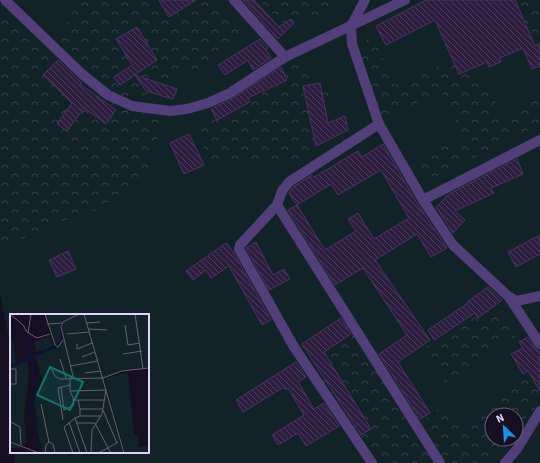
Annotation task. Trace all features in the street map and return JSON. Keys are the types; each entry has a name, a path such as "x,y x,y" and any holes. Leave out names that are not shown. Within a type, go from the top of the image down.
{"street":[{"path":"5,0 90,82 117,100 141,108 181,110 208,103 230,93 285,57 405,0"},
{"path":"234,0 285,57"},
{"path":"365,0 351,26 352,44 379,124 423,200 453,245 508,296 540,344"},
{"path":"372,463 294,347 242,256 240,245 277,205 282,191 289,182 379,124"},
{"path":"423,200 540,140"},
{"path":"277,205 440,463"},
{"path":"508,296 517,301 540,296"},
{"path":"505,463 517,450 540,411"}],"green space":[{"path":"0,0 540,0 540,463 14,463 15,453 149,453 149,314 10,314 10,343 0,295"},
{"path":"0,0 10,0 56,43 75,9 86,0 216,0 245,32 238,44 192,72 164,81 143,97 128,105 168,108 147,170 99,209 48,226 0,250"},
{"path":"258,0 336,0 323,14 287,27"},
{"path":"508,0 540,0 540,55"},
{"path":"373,37 395,85 469,52 503,116 538,99 540,102 540,124 426,182 418,157 465,139 441,91 378,122 351,48"},
{"path":"293,62 320,74 333,92 319,114 323,138 294,165 220,162 211,166 195,125"},
{"path":"496,302 518,335 445,383 423,349"},
{"path":"347,318 416,425 441,407 464,428 484,408 484,447 502,447 489,463 373,463 297,350"},
{"path":"540,357 540,401 524,421 524,407 485,407 513,379"}],"building":[{"path":"159,0 196,0 169,17"},
{"path":"243,0 254,0 279,27 291,19 294,23 278,39"},
{"path":"426,0 515,0 535,46 540,43 540,66 532,69 523,48 500,58 501,62 489,67 487,62 459,74 435,20 386,45 376,26"},
{"path":"137,27 157,60 120,85 114,77 132,65 116,39"},
{"path":"260,39 268,48 266,50 271,58 253,70 248,60 225,75 218,65"},
{"path":"58,60 82,83 80,84 116,110 106,124 84,108 67,131 57,124 72,103 43,75"},
{"path":"281,67 287,80 248,98 250,102 217,120 211,109 233,98"},
{"path":"135,75 177,89 173,99 146,91"},
{"path":"320,83 328,123 345,116 348,130 316,146 303,86"},
{"path":"189,134 204,165 184,174 170,143"},
{"path":"383,144 417,203 447,248 431,257 417,234 375,260 430,340 398,362 430,413 420,419 379,354 407,335 363,268 335,285 288,210 297,205 289,193 293,187 312,175 314,177 358,151 362,157","holes":["381,170 409,218 374,239 358,213 348,219 356,231 325,250 297,205 331,184 338,195"]},
{"path":"517,159 523,174 491,188 494,193 455,211 465,220 453,233 436,207 449,194"},
{"path":"540,235 540,254 516,267 508,252"},
{"path":"256,242 273,275 284,269 290,279 269,290 246,248"},
{"path":"226,243 234,253 271,320 262,325 229,266 211,278 206,270 193,280 186,271"},
{"path":"68,251 76,269 57,277 49,260"},
{"path":"488,287 502,300 478,318 475,313 434,340 428,330 468,303 467,302"},
{"path":"341,318 351,334 324,352 371,429 361,435 302,344"},
{"path":"528,337 540,354 540,391 528,371 523,374 511,354 523,348 519,342"},
{"path":"296,362 306,377 298,382 314,409 324,403 339,426 306,446 298,433 278,445 272,435 304,415 288,388 286,390 284,387 243,412 236,400"}]}
